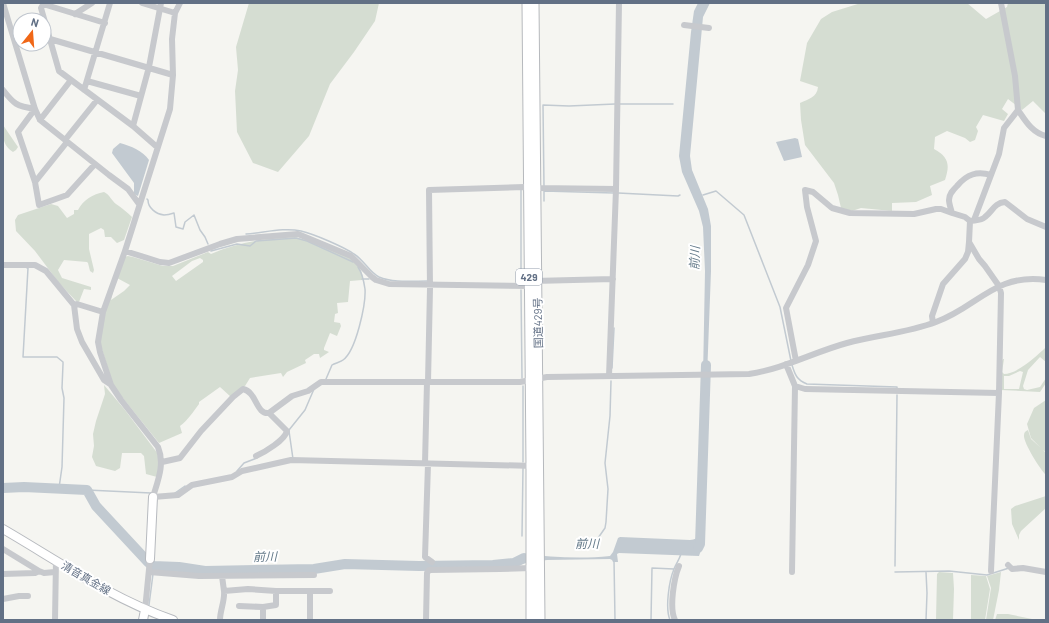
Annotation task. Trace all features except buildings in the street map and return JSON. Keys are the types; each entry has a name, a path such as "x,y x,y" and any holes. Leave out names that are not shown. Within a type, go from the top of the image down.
{"highway":[{"name":"国道429号","path":"527,3 538,188"},
{"name":"国道429号","path":"531,620 535,550 533,283 538,188 534,3"},
{"name":"国道429号","path":"534,566 540,620"}],"main road":[{"path":"151,567 154,494"},
{"name":"清音真金線","path":"3,529 104,589 145,610 172,620"},
{"path":"143,620 145,610"}],"street":[{"path":"75,14 92,3"},
{"path":"84,90 110,3"},
{"path":"142,3 161,6 175,13"},
{"path":"180,3 175,13 172,39 173,75 170,109 125,251 103,312 98,342 111,385 158,447 162,462 154,494 178,495 192,485 232,477 242,471 293,460 535,466"},
{"path":"609,376 616,191 619,3"},
{"path":"1001,3 1015,76 1018,110 1030,126 1039,134 1046,136"},
{"path":"44,4 105,23"},
{"path":"3,6 34,109 40,120 94,164 128,189 139,204"},
{"path":"133,126 149,68 161,6"},
{"path":"685,25 709,28"},
{"path":"52,40 173,75"},
{"path":"52,46 59,71 133,126 157,147"},
{"path":"40,120 71,80"},
{"path":"87,81 141,96"},
{"path":"3,90 12,102 26,108 34,109"},
{"path":"34,182 97,100"},
{"path":"34,109 18,132 34,182 39,205 67,195 94,164"},
{"path":"933,323 932,316 942,284 965,259 968,252 972,221 999,154 1004,128 1009,119 1018,110"},
{"path":"952,213 949,199 953,190 961,181 967,176 978,173 991,175"},
{"path":"432,562 425,557 427,382 430,284 429,190 538,188 616,191"},
{"path":"792,572 795,386 792,377 786,308 808,265 816,241 807,207 805,190 813,192 832,208 850,213 915,214 941,209 965,217 972,221 982,220 995,205 999,202 1004,202 1027,219 1046,227"},
{"path":"125,251 160,262 169,263 237,239 298,234 351,256 376,280 389,284 533,283 612,279"},
{"path":"969,242 1001,293 991,571"},
{"path":"3,265 31,265 38,266 46,271 74,305 77,329 82,342 104,380 111,385"},
{"path":"162,462 180,458 201,431 233,397 243,389 253,396 264,414 269,413 292,396 308,391 321,382 534,380 546,377 714,375 755,373 847,342 933,323 954,314 998,286 1018,280 1046,280"},
{"path":"74,305 77,304 103,312"},
{"path":"795,386 805,389 998,393"},
{"path":"256,456 286,435 287,431 269,413"},
{"path":"3,549 39,571 44,573 55,572"},
{"path":"54,620 56,560"},
{"path":"426,620 427,573 430,570 500,570 534,566"},
{"path":"674,620 672,613 674,584 675,575 679,566"},
{"path":"145,610 151,567 199,576 314,575"},
{"path":"1009,567 1046,572"},
{"path":"3,574 35,573 39,571"},
{"path":"220,620 220,614 225,600 222,576"},
{"path":"224,591 248,589 276,591 330,591"},
{"path":"239,606 263,607 276,605 276,591"},
{"path":"310,591 310,620"},
{"path":"3,599 28,596"},
{"path":"263,607 263,620"}],"shaded area":[{"path":"249,3 379,3 375,21 330,84 309,136 278,172 253,163 237,132 235,91 238,70 236,47"},
{"path":"698,3 710,3 703,17 690,156 692,170 708,209 711,226 707,377 703,377 705,271 703,227 699,211 682,172 679,156 691,32 694,11"},
{"path":"861,3 967,3 986,19 1007,7 1008,3 1046,3 1046,114 1033,101 1022,110 1008,99 1002,109 1008,114 1004,121 983,115 976,127 978,131 975,140 970,142 965,138 947,131 935,137 934,149 945,158 948,170 945,180 930,186 932,195 916,202 892,203 892,211 861,208 852,211 841,208 834,183 805,145 800,103 814,95 818,87 800,81 807,43 821,19 832,12"},
{"path":"3,125 18,147 13,152 5,143 3,137"},
{"path":"795,138 798,139 802,157 784,161 776,142"},
{"path":"120,143 136,149 149,160 138,196 134,194 134,183 112,153 113,149"},
{"path":"104,192 132,217 124,240 117,243 111,237 105,237 104,230 101,228 89,234 89,249 94,270 93,273 90,271 87,262 64,260 58,270 62,278 91,287 91,290 84,289 79,302 76,301 59,283 35,251 16,231 15,220 18,215 51,204 58,206 67,218 74,214 74,210 78,210 89,198"},
{"path":"295,237 335,251 354,261 361,271 363,278 362,280 350,281 348,302 337,303 338,313 335,314 334,322 340,323 341,326 337,336 330,333 324,348 324,350 329,352 320,358 319,354 314,354 305,360 306,363 287,372 283,377 281,373 250,378 245,386 231,397 220,387 199,402 190,416 180,426 182,433 159,443 114,387 100,343 105,313 124,257 133,257 163,266 173,266 208,252 211,254 231,246","holes":["200,258 203,262 176,281 172,276 192,261","117,278 130,285 111,300"]},
{"path":"1046,347 1046,362 1040,357 1028,370 1023,386 1024,389 1027,390 1040,387 1046,378 1046,383 1040,392 1001,390 1002,361 1003,359 1002,372 1004,374 1009,373 1021,368","holes":["1020,371 1023,372 1019,389 1004,389 1004,376 1009,376"]},
{"path":"104,385 158,454 159,461 157,477 146,474 144,456 141,453 122,453 120,468 115,471 96,466 92,457 94,446 93,434 105,394"},
{"path":"1046,400 1046,452 1043,450 1046,453 1046,475 1036,462 1024,438 1024,435 1028,430 1031,439 1041,448 1031,438 1027,424 1034,408"},
{"path":"1046,496 1046,508 1021,531 1019,540 1012,524 1011,509 1015,506"},
{"path":"702,536 699,556 619,553 617,554 618,562 613,562 610,559 547,560 513,565 512,562 522,554 566,557 610,556 618,538 620,537 693,540"},
{"path":"939,572 953,573 953,620 936,620 937,574"},
{"path":"1001,572 993,620 986,620 991,588 987,576"},
{"path":"971,575 986,576 990,589 985,620 971,620"},
{"path":"997,614 1008,614 1046,620 995,620"}],"waterway":[{"path":"544,187 543,105 569,106 615,104"},
{"path":"619,104 673,104"},
{"path":"521,189 521,283"},
{"path":"544,190 544,201"},
{"path":"544,191 614,193"},
{"path":"703,195 716,191 744,215 780,307 791,361"},
{"path":"618,193 680,195"},
{"path":"147,199 149,206 158,213 164,215 174,213 176,227 183,229 185,222 194,215 208,244"},
{"path":"246,234 281,230 301,231 336,244 349,251 361,259 375,275 384,279 396,281 428,281"},
{"path":"211,251 237,244 250,246 256,241 296,238 307,241 353,262"},
{"path":"326,379 332,365 342,361 348,355 356,338 362,316 365,296 363,278 358,267"},
{"path":"27,268 23,357 57,357 63,362 62,388 64,398 62,467 59,488"},
{"path":"362,279 369,279"},
{"path":"521,290 522,378"},
{"path":"612,368 614,328"},
{"name":"前川","path":"698,548 700,544 706,365"},
{"path":"792,365 797,377 807,384 897,388"},
{"path":"596,541 605,528 606,522 608,489 605,463 610,416 611,381"},
{"path":"523,386 523,462"},
{"path":"289,430 305,410 314,389"},
{"path":"895,566 897,395"},
{"path":"289,431 293,459"},
{"path":"237,471 244,463 257,458"},
{"path":"522,536 523,468"},
{"path":"175,493 185,486"},
{"name":"前川","path":"3,488 24,487 87,490 96,506 153,566 179,567 205,571 314,569 345,564 419,566 493,565 514,563 524,558"},
{"path":"87,490 151,493"},
{"path":"670,620 668,609 669,587 674,569 681,554"},
{"path":"614,560 615,620"},
{"path":"651,620 652,568 674,569"},
{"path":"895,572 949,571 987,575 1009,568"},
{"path":"926,572 926,620"},
{"path":"149,605 153,574"}]}
